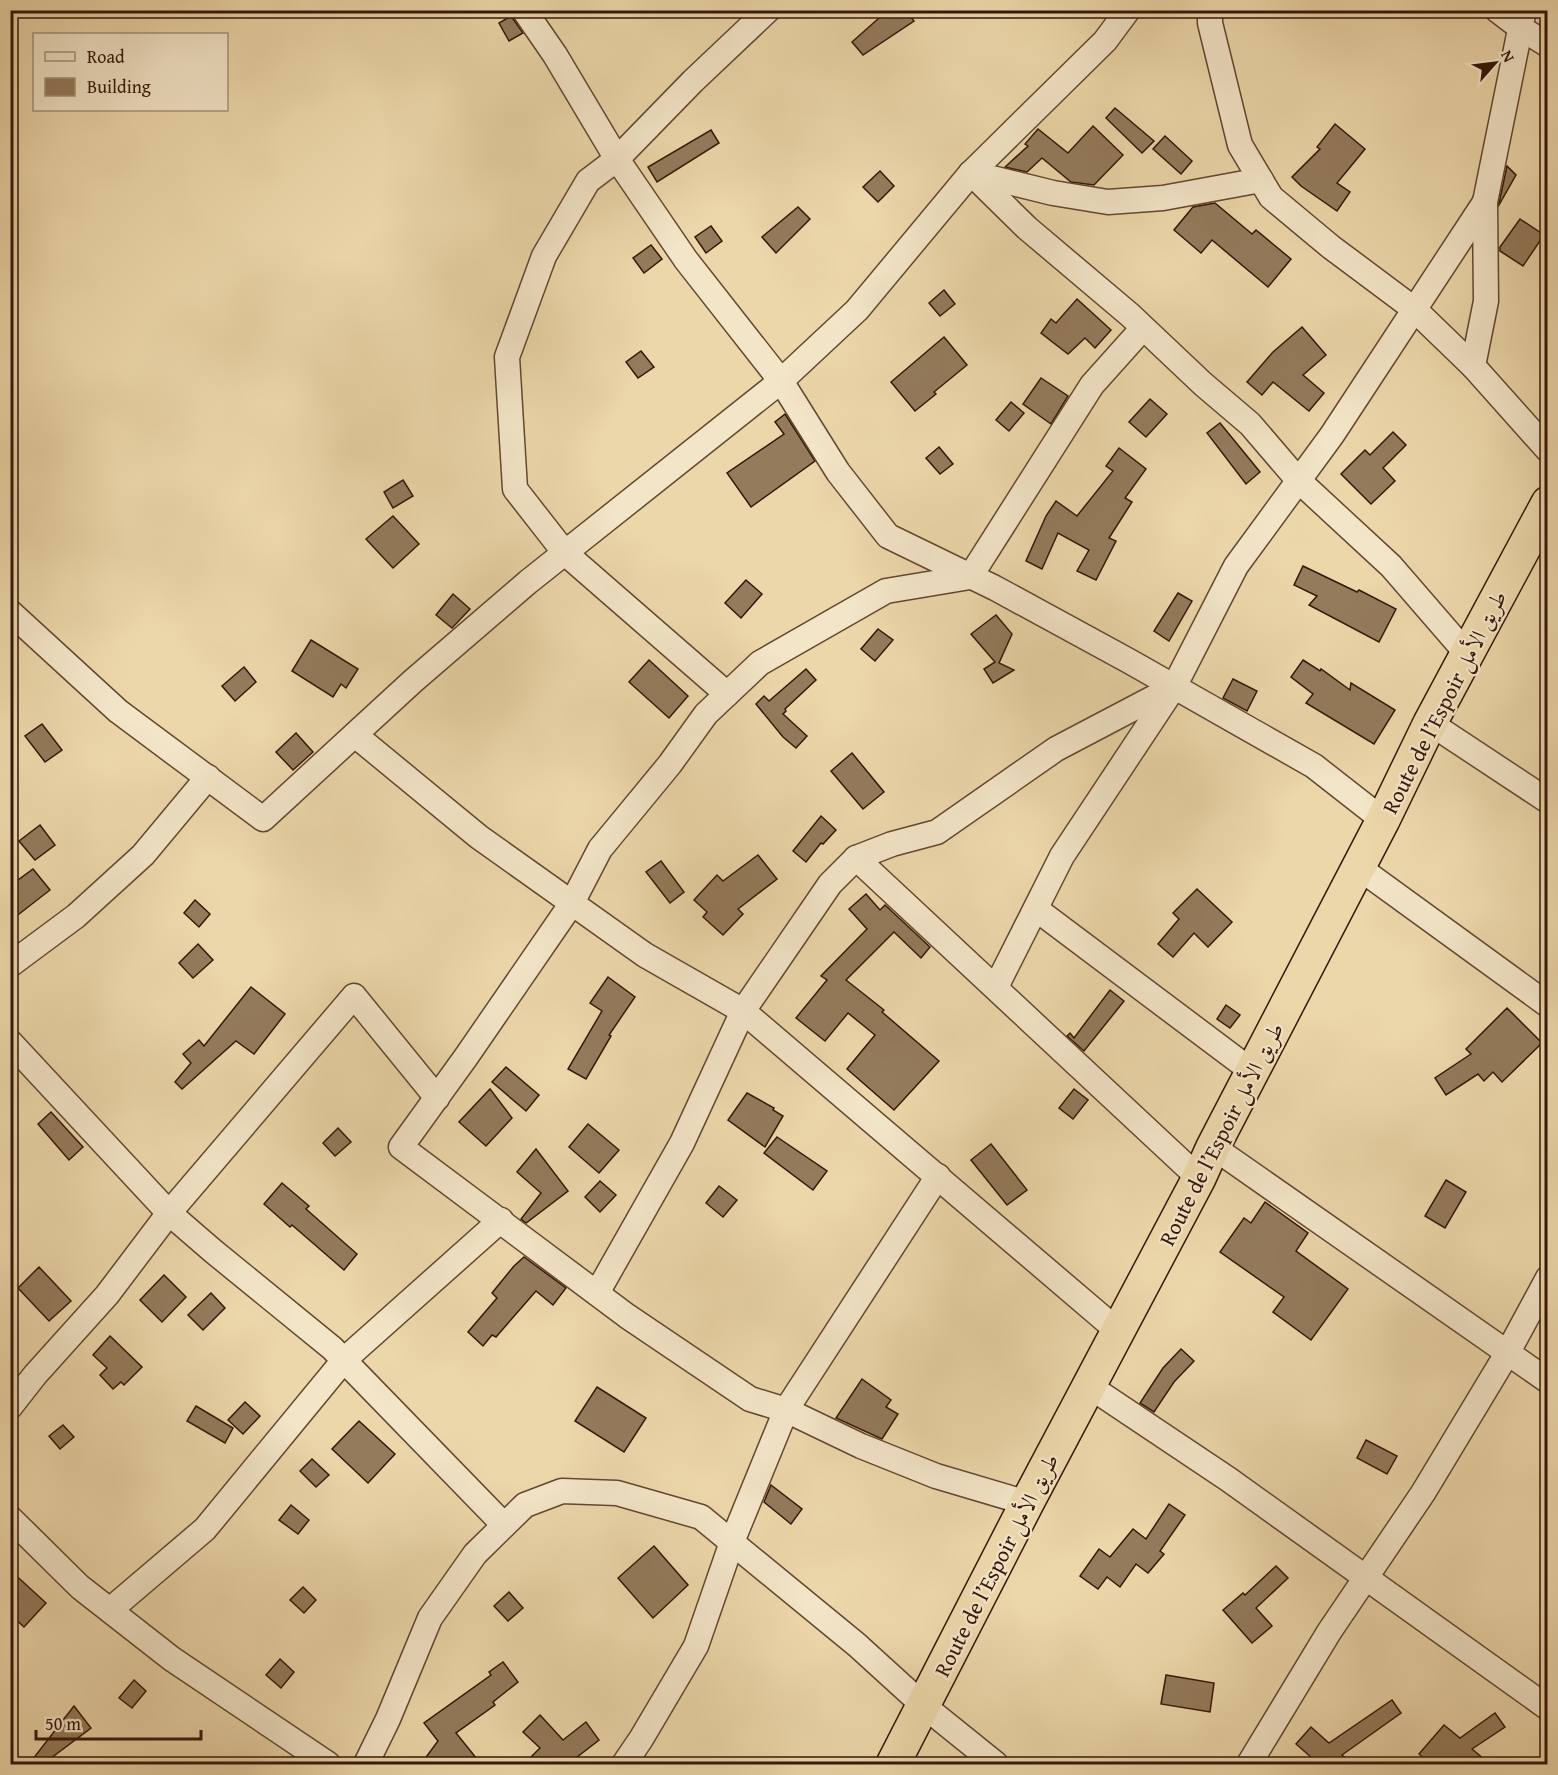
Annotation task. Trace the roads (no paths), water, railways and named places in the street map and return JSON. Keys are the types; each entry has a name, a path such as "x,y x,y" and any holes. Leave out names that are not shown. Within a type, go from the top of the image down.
{"highway":[{"name":"Route de l’Espoir طريق الأمل","path":"894,1764 1027,1503 1199,1178 1383,820 1430,723 1548,503"}],"street":[{"path":"525,10 555,55 617,159 686,260 781,381 838,472 888,536 970,578 995,588 1314,766 1383,820"},
{"path":"727,694 565,553 515,489 507,357 544,256 588,181 617,159 693,81 768,10"},
{"path":"10,612 118,711 263,819 413,681 528,582 781,381 857,310 971,173 1105,40 1128,10"},
{"path":"1210,10 1210,23 1240,145 1271,197 1331,248 1414,309 1473,366 1548,450"},
{"path":"1497,10 1523,20 1548,45"},
{"path":"1473,366 1486,302 1485,202 1523,20"},
{"path":"971,173 1053,193 1108,202 1164,198 1261,180"},
{"path":"971,173 1027,228 1250,424 1298,480 1390,566 1468,655"},
{"path":"996,987 1062,856 1174,687 1236,566 1332,435 1485,202"},
{"path":"1027,1503 936,1476 861,1446 786,1410 750,1398 627,1316 401,1147 572,903 600,849 670,764 706,714 760,663 886,591 970,578 1092,385 1143,328"},
{"path":"597,1293 682,1143 743,1011 830,884 856,858 892,844 937,832 1056,749 1174,687"},
{"path":"1430,723 1548,801"},
{"path":"355,735 479,837 645,955 743,1011 1118,1330"},
{"path":"10,965 76,916 143,855 208,777"},
{"path":"856,858 1199,1178"},
{"path":"1358,867 1548,1005"},
{"path":"1036,909 1253,1072"},
{"path":"10,1407 35,1375 107,1295 169,1213 354,996 437,1098"},
{"path":"10,1042 169,1213 332,1348 504,1525"},
{"path":"1213,1147 1548,1381"},
{"path":"624,1764 696,1646 732,1542 786,1410 938,1176"},
{"path":"110,1610 205,1529 344,1360 501,1220"},
{"path":"1249,1764 1329,1632 1422,1493 1508,1352 1548,1278"},
{"path":"1089,1386 1228,1479 1548,1708"},
{"path":"366,1764 388,1719 430,1618 475,1554 525,1505 562,1491 617,1493 701,1517 857,1645 924,1706 996,1764"},
{"path":"10,1518 80,1587 172,1659 328,1764"}]}
